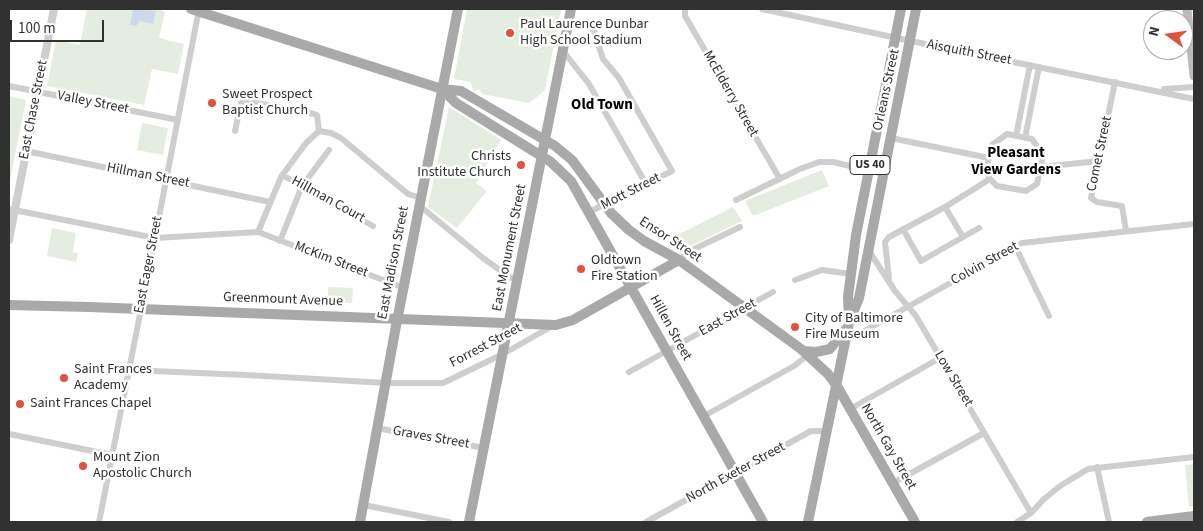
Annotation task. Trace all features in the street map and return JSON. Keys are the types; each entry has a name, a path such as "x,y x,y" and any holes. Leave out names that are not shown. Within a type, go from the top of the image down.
{"main road":[{"name":"Ensor Street","path":"197,9 442,90 461,91 545,140 572,160 618,221 636,235 679,260 806,353 828,374 837,386"},
{"name":"East Madison Street","path":"360,522 456,9"},
{"name":"East Monument Street","path":"469,522 571,9"},
{"name":"Orleans Street","path":"848,328 848,297 856,235 901,9"},
{"name":"Orleans Street","path":"808,522 848,328 859,298 916,9"},
{"path":"1187,9 1194,76"},
{"name":"Ensor Street","path":"442,90 456,103 542,156"},
{"name":"Hillen Street","path":"542,156 553,163 571,182 763,522"},
{"name":"Forrest Street","path":"556,325 573,320 679,260"},
{"name":"Greenmount Avenue","path":"9,305 556,325"},
{"path":"806,353 830,349 848,328"},
{"name":"North Gay Street","path":"837,386 915,522"},
{"path":"1147,522 1194,516"}],"street":[{"name":"East Chase Street","path":"9,240 12,210 26,151 54,9"},
{"name":"East Eager Street","path":"99,522 178,120 197,9"},
{"name":"McElderry Street","path":"685,9 685,16 780,179"},
{"name":"Aisquith Street","path":"762,9 1194,99"},
{"name":"Mott Street","path":"568,23 589,27 594,31 603,59 619,78 672,171 589,212"},
{"path":"563,51 589,84 646,184"},
{"path":"1016,136 1030,65"},
{"path":"1025,138 1039,67"},
{"name":"Comet Street","path":"1115,82 1091,198 1097,202 1122,206 1126,231"},
{"name":"Valley Street","path":"9,86 178,120"},
{"name":"Aisquith Street","path":"1147,89 1194,87"},
{"path":"235,131 241,103 246,101 317,115 319,131"},
{"path":"319,131 331,133 341,138 420,202 483,258 511,278 518,279"},
{"path":"12,210 155,238 258,232 282,175 306,143 319,131"},
{"path":"1007,134 1025,138 1032,139 1042,155 1037,184 1026,192 997,186 990,179 986,170 992,146 1007,134"},
{"path":"891,138 989,158"},
{"path":"280,241 302,186 329,150"},
{"name":"Hillman Street","path":"26,151 270,202"},
{"path":"1041,167 1099,161"},
{"path":"736,200 819,162 833,162 884,174"},
{"name":"Hillman Court","path":"282,175 373,226"},
{"path":"889,282 885,242 889,237 990,179"},
{"path":"945,206 963,237"},
{"name":"Colvin Street","path":"848,328 859,334 1015,246 1038,240 1194,224"},
{"name":"Forrest Street","path":"679,260 690,251 740,227"},
{"path":"903,229 920,261 979,228"},
{"name":"McKim Street","path":"258,232 404,288"},
{"path":"1015,246 1049,316"},
{"name":"Low Street","path":"868,250 908,307 940,358 1032,513"},
{"path":"795,280 822,270 851,274"},
{"name":"East Street","path":"629,372 773,292"},
{"name":"Forrest Street","path":"129,370 246,374 386,383 443,383 503,354 556,325"},
{"path":"704,416 794,366 806,353"},
{"path":"850,409 940,358"},
{"name":"Graves Street","path":"377,428 484,448"},
{"name":"North Exeter Street","path":"646,522 811,431 817,430 827,433"},
{"path":"893,483 984,433"},
{"path":"9,434 112,454"},
{"path":"1017,522 1032,513 1044,499 1068,480 1088,469 1194,457"},
{"path":"1097,467 1109,522"},
{"path":"364,504 448,522"}],"shaded area":[{"path":"87,9 158,9 165,12 159,38 184,44 178,74 152,69 144,105 47,86 56,40 80,45"},
{"name":"Paul Laurence Dunbar High School Stadium","path":"467,9 561,9 545,90 529,103 482,94 479,89 474,91 470,82 454,79"},
{"path":"9,96 26,100 9,185"},
{"path":"449,107 501,140 476,183 487,191 457,228 428,207"},
{"path":"142,123 168,128 163,155 137,150"},
{"path":"822,170 829,186 753,216 745,201"},
{"path":"733,207 742,221 686,248 673,237"},
{"path":"52,228 76,233 73,252 78,253 76,262 47,256"},
{"path":"328,287 353,288 352,303 328,302"},
{"path":"1194,464 1194,506 1189,507 1185,465"}],"water":[{"path":"133,9 156,11 153,24 140,21 136,26 130,25"}],"place":[{"name":"Paul Laurence Dunbar High School Stadium","path":"510,33"},
{"name":"Sweet Prospect Baptist Church","path":"212,103"},
{"name":"Christs Institute Church","path":"521,165"},
{"name":"Oldtown Fire Station","path":"581,269"},
{"name":"City of Baltimore Fire Museum","path":"795,327"},
{"name":"Saint Frances Academy","path":"64,378"},
{"name":"Saint Frances Chapel","path":"20,404"},
{"name":"Mount Zion Apostolic Church","path":"83,466"}],"district":[{"name":"Old Town","path":"602,106"},
{"name":"Pleasant View Gardens","path":"1016,162"}]}
